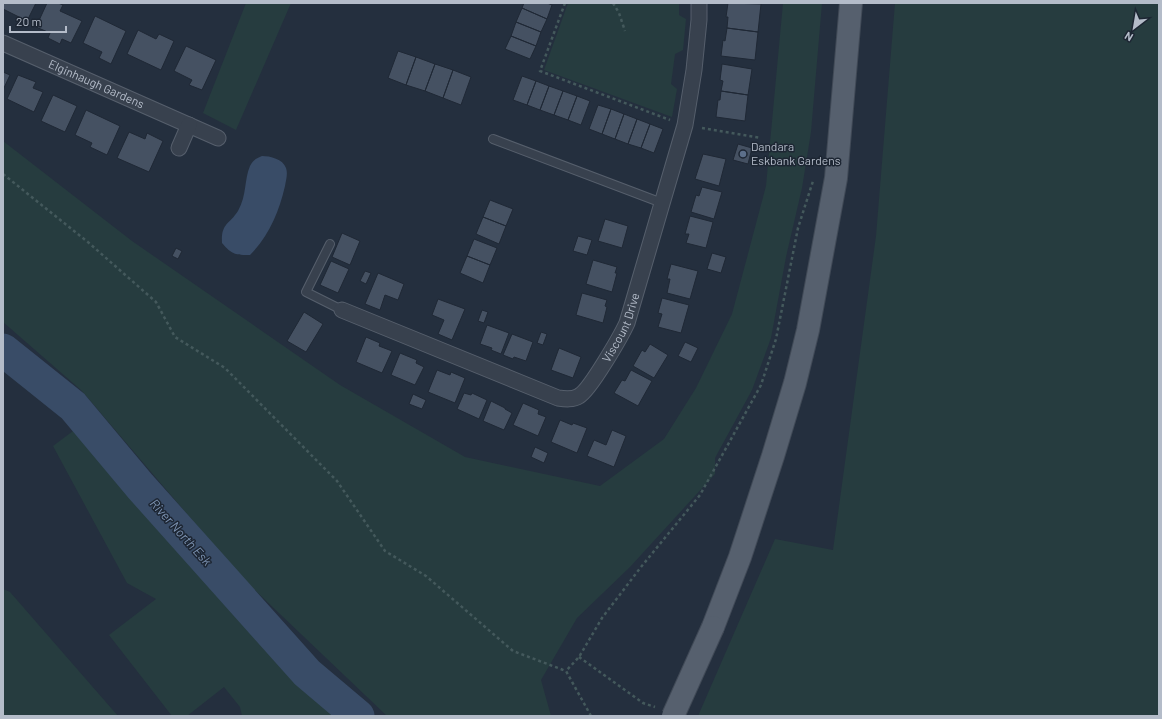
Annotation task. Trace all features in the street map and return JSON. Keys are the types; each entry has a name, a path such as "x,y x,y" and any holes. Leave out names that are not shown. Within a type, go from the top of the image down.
{"main road":[{"path":"666,712 713,627 740,557 795,383 808,330 836,178 851,3"}],"street":[{"name":"Viscount Drive","path":"342,310 558,398 570,399 580,396 588,388 627,323 685,126 694,70 699,20 699,3"},
{"name":"Elginhaugh Gardens","path":"3,43 218,138"},
{"path":"179,148 189,125"}],"lane":[{"path":"493,139 662,203"},
{"path":"330,244 306,292 342,310"}],"path":[{"path":"565,3 540,71 685,126 761,138"},
{"path":"613,3 620,13 625,31"},
{"path":"3,174 89,243 156,302 175,337 225,368 337,481 385,550 426,576 513,650 566,671 591,716"},
{"path":"566,671 579,657 602,618 641,567 700,495 761,385 776,339 798,228 813,181 836,178"},
{"path":"579,657 643,703 666,712"}],"green space":[{"path":"246,3 291,3 236,130 203,113"},
{"path":"568,3 679,3 679,15 686,19 683,50 675,54 671,84 677,89 672,117 544,70"},
{"path":"783,3 822,3 811,132 802,188 786,257 771,338 752,390 715,458 715,474 630,567 577,618 541,680 551,716 387,716 240,576 81,390 3,322 3,141 132,241 340,385 465,457 600,486 664,439 696,388 732,314 766,186"},
{"path":"895,3 1159,3 1159,716 698,716 775,539 833,550 876,236"},
{"path":"73,431 184,551 294,677 338,716 242,716 240,707 224,687 187,716 172,716 109,635 156,599 127,583 53,446"},
{"path":"3,589 10,592 118,716 3,716"}],"water":[{"path":"262,156 282,162 287,172 285,186 280,205 263,240 250,255 238,254 229,250 222,243 222,236 224,228 235,216 241,205 252,162"}],"building":[{"path":"3,3 36,3 27,21 3,9"},
{"path":"47,3 58,3 63,5 60,11 82,21 71,43 62,39 60,44 48,38 50,33 36,27"},
{"path":"524,3 547,3 552,5 547,19 522,8"},
{"path":"728,3 761,4 758,32 727,28 728,17 726,17"},
{"path":"522,8 547,19 541,32 516,22"},
{"path":"95,16 126,31 111,64 99,58 102,52 83,43"},
{"path":"516,22 541,32 536,46 511,36"},
{"path":"727,28 758,32 755,60 721,56 723,40 725,41"},
{"path":"138,30 156,39 159,34 174,41 161,70 127,54"},
{"path":"511,36 536,46 530,59 505,49"},
{"path":"186,46 216,60 202,90 189,85 192,80 174,71"},
{"path":"398,51 416,57 406,85 388,78"},
{"path":"416,57 435,64 425,91 406,85"},
{"path":"435,64 453,70 443,98 425,91"},
{"path":"722,64 752,69 748,95 721,91 723,81 720,80"},
{"path":"453,70 471,77 461,105 443,98"},
{"path":"3,72 10,75 3,90"},
{"path":"18,75 36,82 33,88 43,92 34,112 7,99"},
{"path":"522,76 536,81 527,105 513,100"},
{"path":"536,81 549,86 540,110 527,105"},
{"path":"549,86 563,91 554,115 540,110"},
{"path":"563,91 577,96 568,120 554,115"},
{"path":"721,91 748,95 745,121 716,117 718,100 720,100"},
{"path":"53,95 77,106 65,132 41,121"},
{"path":"577,96 590,101 581,125 568,120"},
{"path":"598,105 611,109 602,134 589,129"},
{"path":"611,109 624,114 615,139 602,134"},
{"path":"86,110 120,126 107,155 90,147 92,143 75,135"},
{"path":"624,114 637,119 628,144 615,139"},
{"path":"637,119 650,124 641,148 628,144"},
{"path":"650,124 663,129 654,153 641,148"},
{"path":"129,132 145,139 147,133 163,141 149,172 117,158"},
{"path":"738,144 752,148 748,164 733,160"},
{"path":"703,154 726,159 719,186 695,179"},
{"path":"702,187 722,192 714,219 691,212 696,195 699,196"},
{"path":"490,200 513,209 506,226 483,217"},
{"path":"690,216 713,222 706,248 686,243 689,234 685,234"},
{"path":"483,217 506,226 499,244 476,234"},
{"path":"605,219 628,226 622,248 598,241"},
{"path":"342,233 360,241 350,265 332,257"},
{"path":"578,236 592,240 587,255 573,251"},
{"path":"474,239 497,248 490,265 467,256"},
{"path":"176,248 182,251 178,259 172,256"},
{"path":"712,253 726,257 721,273 707,269"},
{"path":"467,256 490,265 483,283 460,273"},
{"path":"593,260 617,267 612,292 586,284"},
{"path":"331,261 349,269 338,293 320,285"},
{"path":"671,264 698,271 690,299 667,293 670,279 667,279"},
{"path":"365,271 371,273 366,284 360,281"},
{"path":"378,273 404,284 398,300 385,295 380,310 365,304"},
{"path":"582,293 607,300 603,323 576,315"},
{"path":"662,298 689,305 681,333 658,327 662,314 658,313"},
{"path":"438,299 465,309 452,340 438,334 444,320 432,315"},
{"path":"482,310 488,312 484,323 478,321"},
{"path":"304,312 323,324 306,352 287,341"},
{"path":"487,325 509,333 501,354 491,350 492,348 480,344"},
{"path":"541,332 547,334 543,345 537,343"},
{"path":"512,334 533,342 526,361 514,357 513,359 503,355"},
{"path":"366,337 380,343 379,346 392,351 382,373 356,362"},
{"path":"685,342 698,348 691,362 678,356"},
{"path":"650,344 668,355 654,378 633,366 642,350 645,352"},
{"path":"559,348 581,357 573,378 551,370"},
{"path":"400,353 417,360 416,363 424,367 415,385 391,375"},
{"path":"437,370 450,375 451,372 465,378 455,403 428,392"},
{"path":"631,370 652,381 638,406 614,393 622,380 625,381"},
{"path":"464,393 471,395 472,393 487,400 479,419 457,409"},
{"path":"413,394 426,400 422,409 409,404"},
{"path":"491,401 512,413 504,430 483,421"},
{"path":"523,403 539,410 538,414 546,417 538,436 513,425"},
{"path":"560,420 572,425 573,423 587,428 577,453 551,442"},
{"path":"612,430 626,436 614,467 587,456 594,440 606,445"},
{"path":"535,447 548,453 544,463 531,457"}],"waterway":[{"name":"River North Esk","path":"3,350 73,406 140,486 307,673 358,716"}],"place":[{"name":"Dandara Eskbank Gardens","path":"743,154"}]}
